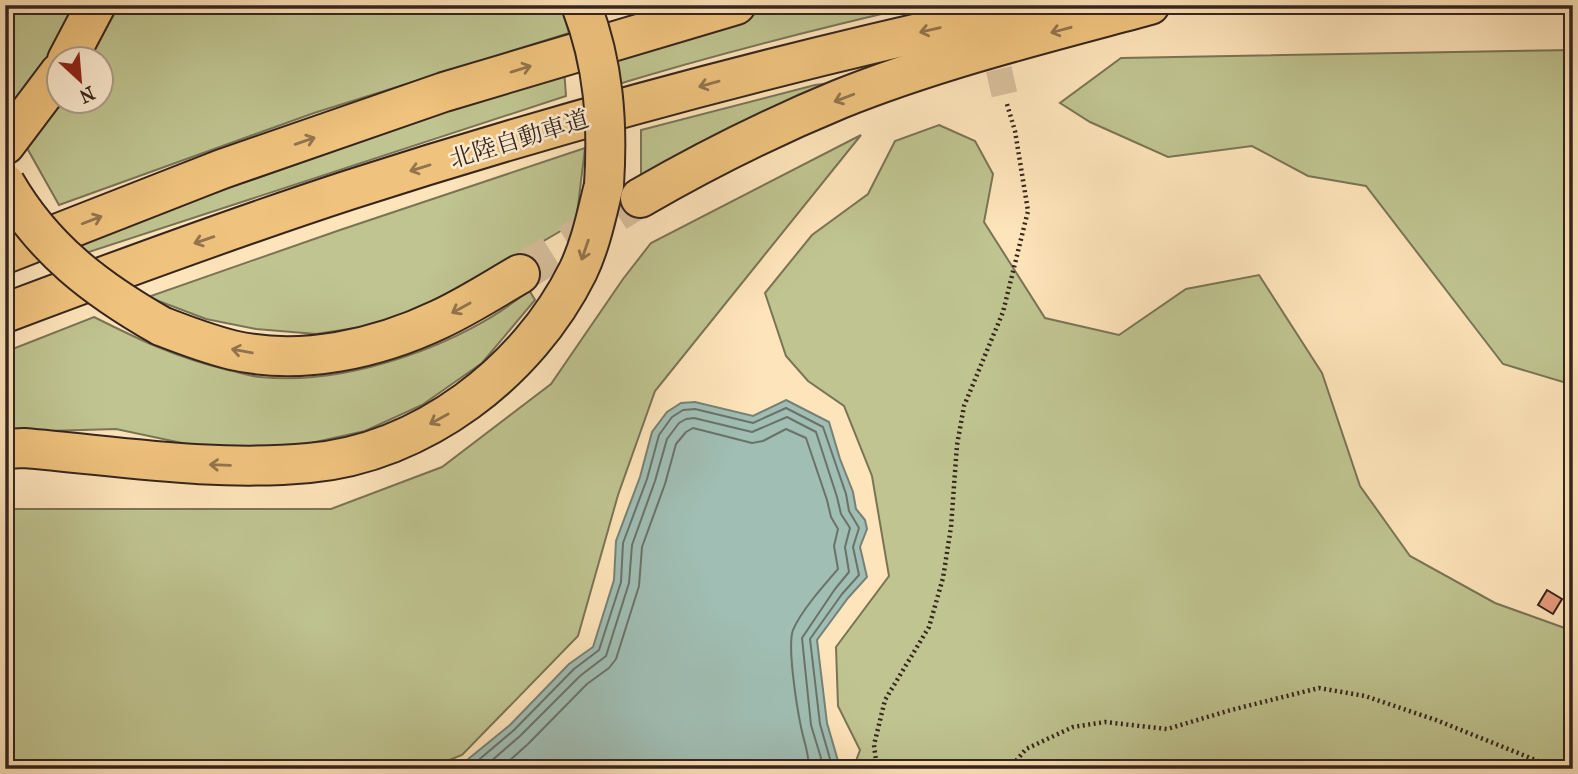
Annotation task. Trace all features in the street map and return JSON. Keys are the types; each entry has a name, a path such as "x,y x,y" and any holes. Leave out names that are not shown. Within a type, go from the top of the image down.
{"highway":[{"path":"74,46 96,5"},
{"path":"5,449 24,448 199,464 257,466 311,463 359,454 404,438 448,414 487,385 525,349 554,310 578,270 595,222 604,185 607,145 605,104 599,64 581,5"},
{"path":"5,254 222,169 444,92 736,5"},
{"name":"北陸自動車道","path":"5,313 152,258 349,190 547,130 748,73 1045,5"},
{"path":"640,198 755,138 840,99 937,65 1150,5"},
{"path":"5,145 46,91"},
{"path":"5,183 38,233 73,267 115,300 161,326 234,350 264,355 299,356 369,345 441,318 520,274"}],"path":[{"path":"877,769 874,745 885,700 929,627 943,578 951,527 957,445 964,406 1003,312 1028,211 1015,131 1006,101"},
{"path":"1009,769 1026,749 1073,727 1105,722 1167,729 1231,709 1319,688 1365,696 1436,720 1558,769"}],"green space":[{"path":"5,5 81,5 56,46 46,46 46,63 13,117 5,90"},
{"path":"119,5 561,5 569,33 314,113 59,205 27,148 51,116 116,116 116,46 96,46"},
{"path":"787,5 920,5 765,43 612,86 606,55"},
{"path":"1573,50 1573,385 1503,364 1366,186 1308,176 1252,146 1168,157 1090,122 1060,103 1121,58"},
{"path":"564,69 566,96 86,253 74,243"},
{"path":"853,80 641,184 641,130 815,85"},
{"path":"939,125 975,141 993,174 984,222 1045,318 1119,335 1186,289 1259,275 1322,373 1360,486 1410,556 1495,603 1573,631 1573,769 853,769 860,750 838,706 836,647 889,576 872,476 844,406 808,381 786,356 765,293 812,235 868,194 895,141"},
{"path":"861,135 655,391 618,495 578,636 462,755 426,769 5,769 5,509 331,509 442,467 551,384 651,243"},
{"path":"585,148 576,222 501,266 413,312 362,327 316,334 256,329 206,319 148,297 340,230"},
{"path":"529,290 535,300 482,363 422,405 365,431 293,447 196,446 116,429 47,431 5,436 5,352 94,317 143,341 192,360 252,376 294,378 329,375 402,358 472,328"}],"water":[{"path":"786,400 829,422 853,492 856,509 865,520 867,529 860,547 867,577 817,640 827,723 838,761 834,769 456,769 510,725 569,664 593,647 614,580 616,541 640,477 652,432 667,412 681,403 695,402 753,416"}],"building":[{"path":"1547,590 1562,599 1553,614 1538,605"}],"tunnel":[{"path":"990,31 1006,101"},
{"path":"520,274 640,198"}]}
